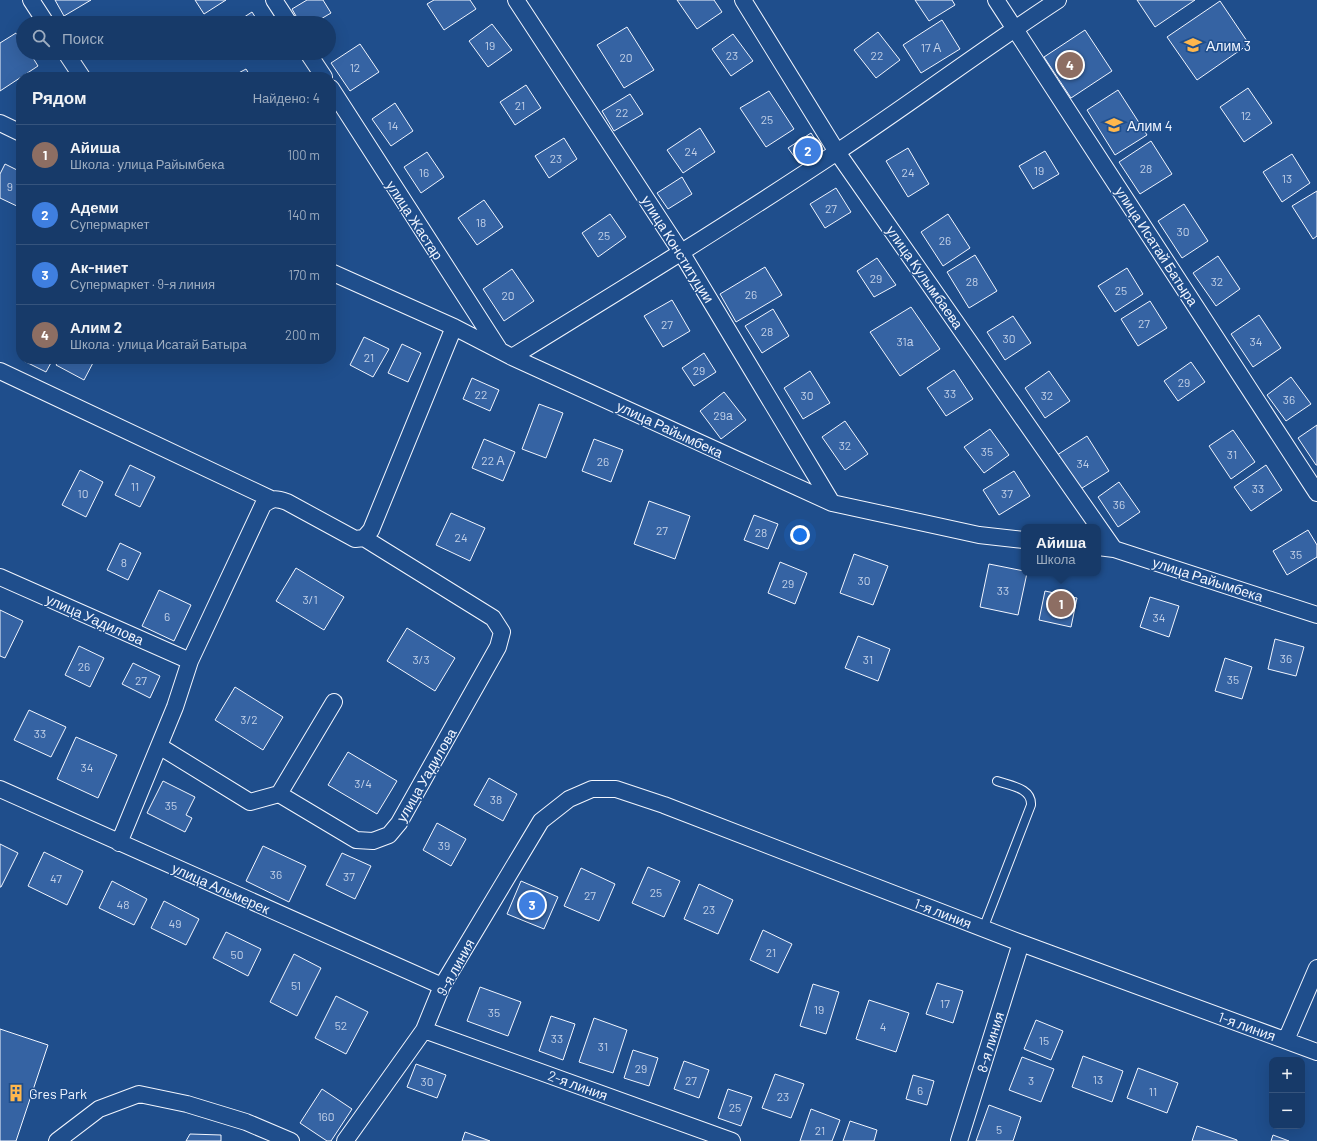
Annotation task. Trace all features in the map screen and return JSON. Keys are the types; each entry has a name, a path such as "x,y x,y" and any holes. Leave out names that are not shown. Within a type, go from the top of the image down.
{"street":[{"path":"31,0 41,16"},
{"path":"274,0 284,16"},
{"name":"улица Конституции","path":"516,0 681,252 832,503"},
{"name":"улица Кулымбаева","path":"743,0 837,152 1097,524"},
{"name":"улица Исатай Батыра","path":"996,0 1317,493"},
{"path":"506,354 681,252 837,152 1015,28 1058,0"},
{"path":"71,60 79,72"},
{"path":"313,60 321,72"},
{"name":"улица Жастар","path":"336,96 506,354"},
{"path":"0,123 16,131"},
{"name":"улица Райымбека","path":"336,274 454,327 506,354 832,503 979,535 1021,540"},
{"path":"364,538 371,530 454,327"},
{"name":"улица Уадилова","path":"0,371 271,499 278,499 287,502 355,539 364,538 493,618 502,632 498,647 399,823 389,835 373,841 356,840 279,794"},
{"path":"119,843 175,707 190,661 263,505 271,499"},
{"name":"улица Кулымбаева","path":"1101,530 1114,549"},
{"name":"улица Райымбека","path":"1101,548 1114,549 1317,615"},
{"name":"улица Уадилова","path":"0,577 190,661"},
{"path":"159,746 250,802 279,794 334,702"},
{"name":"улица Альмерек","path":"0,789 442,986"},
{"name":"1-я линия","path":"569,799 592,789 616,789 664,805 983,929 1317,1052"},
{"name":"9-я линия","path":"345,1141 424,1030 442,986 541,821 569,799"},
{"name":"8-я линия","path":"960,1141 1021,943"},
{"path":"1286,1040 1317,968"},
{"name":"2-я линия","path":"424,1030 732,1141"},
{"path":"57,1141 99,1108 139,1094 187,1104 239,1120 291,1141"}],"lane":[{"path":"983,929 1031,805 1031,800 1026,791 997,781"}],"building":[{"path":"55,0 91,0 64,16"},
{"path":"195,0 226,0 204,14"},
{"path":"307,0 323,0 331,13 326,16 296,16 292,9"},
{"path":"434,0 470,0 476,9 444,30 427,4"},
{"path":"677,0 714,0 722,12 697,29"},
{"path":"915,0 952,0 955,5 929,21"},
{"path":"1137,0 1195,0 1155,27"},
{"path":"1220,1 1249,44 1197,80 1167,37"},
{"path":"252,12 255,16 246,16"},
{"path":"942,20 960,49 921,73 903,45"},
{"path":"492,24 512,50 488,67 469,41"},
{"path":"627,27 654,70 624,88 597,45"},
{"path":"1085,30 1112,71 1071,98 1044,57"},
{"path":"878,32 900,60 876,78 854,50"},
{"path":"16,33 16,60 34,60 38,66 29,72 16,72 16,80 0,91 0,43"},
{"path":"733,34 753,61 731,76 712,49"},
{"path":"360,44 379,72 350,91 331,63"},
{"path":"246,69 248,72 240,72"},
{"path":"526,85 541,108 515,125 500,102"},
{"path":"1248,88 1272,123 1244,142 1220,107"},
{"path":"1118,90 1147,135 1115,155 1087,110"},
{"path":"769,91 794,129 766,147 740,108"},
{"path":"630,94 643,114 614,131 602,111"},
{"path":"395,103 413,131 391,146 372,119"},
{"path":"700,128 715,152 683,173 667,150"},
{"path":"811,133 821,148 799,163 788,148"},
{"path":"564,138 577,159 549,178 535,156"},
{"path":"1151,141 1172,174 1140,194 1119,162"},
{"path":"908,148 929,184 908,197 886,161"},
{"path":"1045,151 1059,174 1033,189 1019,166"},
{"path":"427,152 444,177 421,193 404,167"},
{"path":"1292,154 1310,183 1282,202 1263,172"},
{"path":"5,164 16,170 16,206 0,198 0,174"},
{"path":"682,177 692,194 668,209 657,193"},
{"path":"836,188 851,212 825,228 810,204"},
{"path":"1317,191 1317,236 1313,239 1292,206"},
{"path":"484,200 503,227 477,245 458,218"},
{"path":"1184,204 1208,241 1182,258 1158,221"},
{"path":"610,214 626,237 598,257 582,233"},
{"path":"948,214 970,248 943,266 921,232"},
{"path":"975,255 997,291 969,308 947,272"},
{"path":"1218,256 1240,289 1216,306 1193,273"},
{"path":"877,258 896,285 874,297 857,271"},
{"path":"765,267 782,295 736,322 720,294"},
{"path":"1127,268 1143,294 1115,312 1098,286"},
{"path":"512,269 534,301 504,321 483,289"},
{"path":"672,300 690,331 663,347 644,316"},
{"path":"1150,301 1167,328 1138,346 1121,319"},
{"path":"911,307 940,349 900,376 870,332"},
{"path":"773,309 789,336 762,353 745,326"},
{"path":"1259,315 1281,348 1253,367 1231,334"},
{"path":"1013,316 1031,343 1005,360 987,332"},
{"path":"364,337 389,349 373,377 350,365"},
{"path":"402,344 421,353 408,382 388,373"},
{"path":"704,353 716,372 694,386 682,368"},
{"path":"1191,362 1205,382 1178,401 1164,381"},
{"path":"30,364 50,364 46,372"},
{"path":"57,364 92,364 84,380 56,365"},
{"path":"954,370 973,399 946,416 927,388"},
{"path":"810,371 830,403 803,419 784,388"},
{"path":"1049,371 1070,401 1045,418 1025,388"},
{"path":"1291,377 1311,404 1286,421 1267,395"},
{"path":"472,378 499,390 490,411 463,399"},
{"path":"724,392 746,420 721,439 700,411"},
{"path":"539,404 563,413 546,458 522,449"},
{"path":"845,421 868,454 845,470 822,437"},
{"path":"1317,425 1317,465 1316,465 1298,438"},
{"path":"990,429 1009,455 984,473 964,447"},
{"path":"1233,430 1255,462 1231,479 1209,446"},
{"path":"1087,436 1109,471 1079,490 1057,455"},
{"path":"484,439 515,452 503,481 472,468"},
{"path":"594,439 623,450 611,482 582,471"},
{"path":"130,465 155,477 140,507 115,495"},
{"path":"1266,465 1282,490 1251,511 1234,487"},
{"path":"80,470 103,482 86,517 62,505"},
{"path":"1014,471 1030,496 999,515 983,490"},
{"path":"1119,482 1140,512 1118,527 1098,497"},
{"path":"649,501 690,516 675,559 634,544"},
{"path":"451,513 485,528 470,561 436,545"},
{"path":"754,515 778,524 768,549 744,540"},
{"path":"1308,530 1317,545 1317,557 1287,575 1273,551"},
{"path":"120,543 141,553 128,580 107,570"},
{"path":"854,554 888,566 873,605 840,593"},
{"path":"780,562 807,573 795,604 768,593"},
{"path":"989,564 1021,570 1021,576 1026,576 1018,615 980,607"},
{"path":"296,568 344,597 324,630 276,601"},
{"path":"159,590 191,605 174,641 142,626"},
{"path":"1045,591 1077,598 1071,627 1039,620"},
{"path":"1150,597 1179,606 1169,637 1140,627"},
{"path":"0,610 23,621 5,658 0,656"},
{"path":"407,628 455,658 435,691 387,661"},
{"path":"858,636 890,649 878,681 845,668"},
{"path":"1275,639 1304,647 1296,676 1268,669"},
{"path":"79,646 104,658 90,687 65,675"},
{"path":"1225,658 1252,667 1242,699 1215,691"},
{"path":"133,663 160,676 150,698 122,684"},
{"path":"235,687 283,717 263,750 215,720"},
{"path":"29,710 66,727 51,757 14,740"},
{"path":"76,737 117,755 98,798 57,779"},
{"path":"348,752 397,781 377,814 328,785"},
{"path":"489,778 517,794 503,821 474,805"},
{"path":"163,781 195,797 186,815 192,818 185,832 147,813"},
{"path":"437,823 466,839 451,866 423,850"},
{"path":"0,844 18,853 1,887 0,887"},
{"path":"263,846 306,866 289,902 246,881"},
{"path":"44,852 83,871 67,905 28,886"},
{"path":"342,853 371,866 355,899 326,885"},
{"path":"648,867 680,881 664,917 632,903"},
{"path":"581,868 615,884 599,921 564,906"},
{"path":"112,881 147,899 134,925 99,908"},
{"path":"521,881 558,897 544,929 507,914"},
{"path":"699,884 733,900 718,934 684,919"},
{"path":"164,901 199,919 186,945 151,928"},
{"path":"763,930 792,944 778,973 750,960"},
{"path":"226,932 261,949 248,976 213,958"},
{"path":"294,954 321,968 297,1016 270,1002"},
{"path":"937,983 963,991 953,1023 926,1014"},
{"path":"813,984 839,992 826,1034 800,1026"},
{"path":"480,987 521,1002 508,1036 467,1021"},
{"path":"336,996 368,1012 346,1054 315,1038"},
{"path":"869,1000 909,1013 896,1052 856,1039"},
{"path":"551,1016 575,1024 563,1060 539,1051"},
{"path":"594,1018 627,1030 613,1073 579,1062"},
{"path":"1036,1020 1063,1031 1051,1060 1024,1049"},
{"name":"Gres Park","path":"0,1029 48,1045 16,1141 0,1141"},
{"path":"633,1050 658,1058 649,1086 624,1078"},
{"path":"1083,1056 1123,1071 1112,1102 1072,1087"},
{"path":"1022,1057 1054,1069 1041,1102 1009,1090"},
{"path":"684,1061 709,1070 699,1098 674,1089"},
{"path":"416,1064 446,1075 437,1098 407,1087"},
{"path":"1138,1068 1178,1083 1167,1113 1127,1098"},
{"path":"775,1074 804,1084 791,1118 762,1108"},
{"path":"913,1075 934,1081 927,1105 906,1099"},
{"path":"322,1089 352,1109 331,1141 327,1141 300,1123"},
{"path":"728,1089 752,1097 741,1126 718,1118"},
{"path":"989,1105 1021,1117 1013,1141 976,1141"},
{"path":"811,1109 840,1120 832,1141 800,1141"},
{"path":"850,1121 877,1130 874,1141 843,1141"},
{"path":"1197,1126 1237,1140 1237,1141 1192,1141"},
{"path":"465,1132 490,1141 462,1141"},
{"path":"190,1134 221,1135 221,1141 186,1141"},
{"path":"1273,1135 1289,1141 1271,1141"}],"place":[{"name":"Алим 3","path":"1193,45"},
{"name":"Алим 2","path":"1070,65"},
{"name":"Алим 4","path":"1114,125"},
{"name":"Адеми","path":"808,151"},
{"name":"Айиша","path":"1061,604"},
{"name":"Ак-ниет","path":"532,905"},
{"name":"Gres Park","path":"16,1093"}]}
